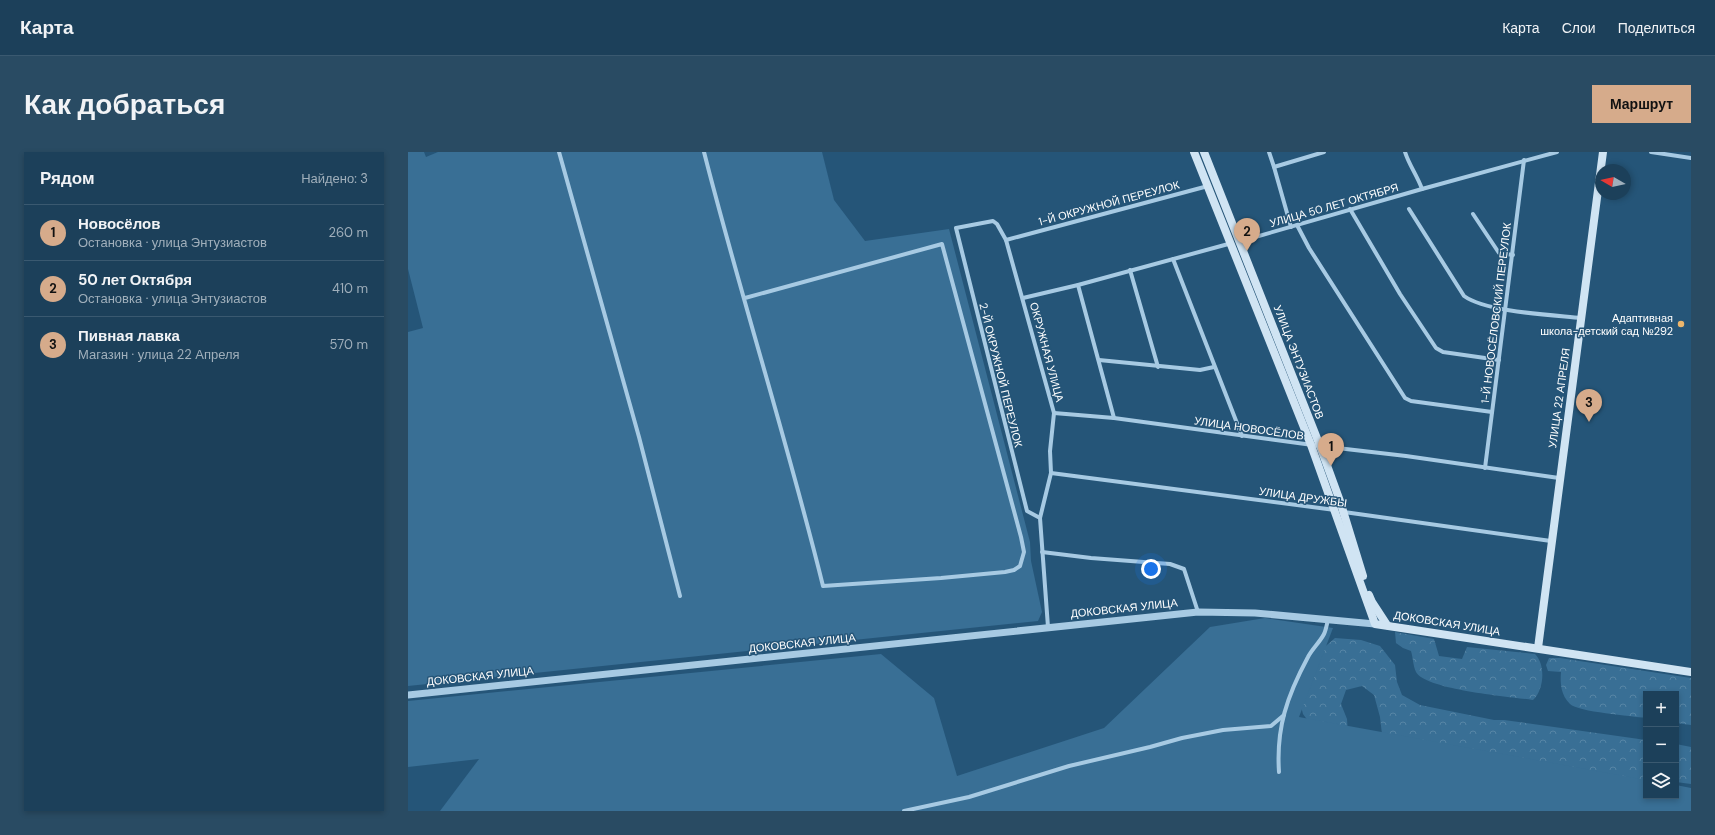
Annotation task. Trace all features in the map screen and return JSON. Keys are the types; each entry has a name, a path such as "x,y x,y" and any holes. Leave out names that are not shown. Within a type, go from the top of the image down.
{"main road":[{"name":"УЛИЦА ЭНТУЗИАСТОВ","path":"1194,152 1208,186 1235,243 1316,446 1375,624"},
{"name":"УЛИЦА ЭНТУЗИАСТОВ","path":"1204,152 1217,184 1235,243"},
{"name":"УЛИЦА 22 АПРЕЛЯ","path":"1538,648 1559,478 1603,152"},
{"name":"УЛИЦА ЭНТУЗИАСТОВ","path":"1338,511 1372,602 1387,625"},
{"name":"ДОКОВСКАЯ УЛИЦА","path":"1375,624 1691,672"}],"street":[{"path":"559,152 639,437 680,596"},
{"path":"704,152 823,586 1005,572 1014,570 1020,566 1024,552 1022,537 942,244 745,298"},
{"path":"1269,152 1291,227"},
{"path":"1274,167 1324,152"},
{"path":"1405,152 1408,162 1417,175 1422,188"},
{"name":"УЛИЦА 50 ЛЕТ ОКТЯБРЯ","path":"1023,298 1078,285 1235,243 1422,188 1557,152"},
{"path":"1651,152 1691,158"},
{"name":"1-Й НОВОСЁЛОВСКИЙ ПЕРЕУЛОК","path":"1485,468 1524,160"},
{"name":"1-Й ОКРУЖНОЙ ПЕРЕУЛОК","path":"1006,240 1217,184"},
{"path":"1409,209 1464,296 1472,301 1505,308 1581,318"},
{"path":"1350,210 1400,294 1436,348 1443,352 1499,360"},
{"path":"1474,214 1499,253 1513,255"},
{"name":"ОКРУЖНАЯ УЛИЦА","path":"956,228 993,221 997,224 1006,240 1054,413 1050,451 1051,473 1040,518 1048,627"},
{"path":"1297,225 1309,248 1405,398 1411,401 1492,412"},
{"name":"2-Й ОКРУЖНОЙ ПЕРЕУЛОК","path":"956,228 1027,511 1040,518"},
{"path":"1173,259 1242,436"},
{"path":"1130,270 1158,367"},
{"path":"1078,285 1114,418"},
{"path":"1099,360 1200,370 1214,367"},
{"name":"УЛИЦА НОВОСЁЛОВ","path":"1054,413 1114,418 1316,446 1406,456 1559,478"},
{"name":"УЛИЦА ДРУЖБЫ","path":"1051,473 1552,541"},
{"name":"ДОКОВСКАЯ УЛИЦА","path":"1042,552 1091,558 1170,564 1184,569 1198,612"},
{"name":"ДОКОВСКАЯ УЛИЦА","path":"408,695 1198,612 1255,612 1375,624"},
{"path":"1279,772 1278,748 1284,715 1294,683 1309,655 1324,634 1328,619"},
{"path":"904,811 969,797 1069,766 1182,738 1223,730 1271,726 1284,715"}],"green space":[{"path":"408,152 424,152 426,157 438,152 822,152 834,200 865,241 949,229 1030,542 1031,561 1042,612 1038,621 408,686 408,332 423,328 408,269"},
{"path":"1265,618 1333,628 1299,717 1643,779 1643,799 1679,799 1679,786 1691,788 1691,811 440,811 479,759 408,767 408,701 881,654 934,698 957,776 1104,728 1210,627"},
{"path":"1395,632 1434,639 1439,656 1462,659 1467,647 1535,654 1539,659 1542,671 1540,690 1533,700 1470,692 1436,684 1423,678 1416,672 1411,651 1396,643"},
{"path":"1335,638 1361,640 1380,646 1395,665 1397,682 1402,695 1420,705 1494,720 1504,720 1643,740 1643,781 1383,743 1380,717 1374,695 1362,686 1346,690 1341,704 1347,719 1348,736 1314,729 1303,714 1300,702 1320,651"},
{"path":"1549,658 1560,658 1691,678 1691,725 1679,723 1679,691 1643,691 1643,718 1618,715 1575,707 1567,701 1563,693 1561,685 1561,672 1548,671 1546,665"},
{"path":"1679,745 1691,747 1691,784 1679,782"}],"place":[{"name":"50 лет Октября","path":"1247,251"},
{"name":"Адаптивная школа-детский сад №292","path":"1681,324"},
{"name":"Пивная лавка","path":"1589,422"},
{"name":"Новосёлов","path":"1331,466"}]}
